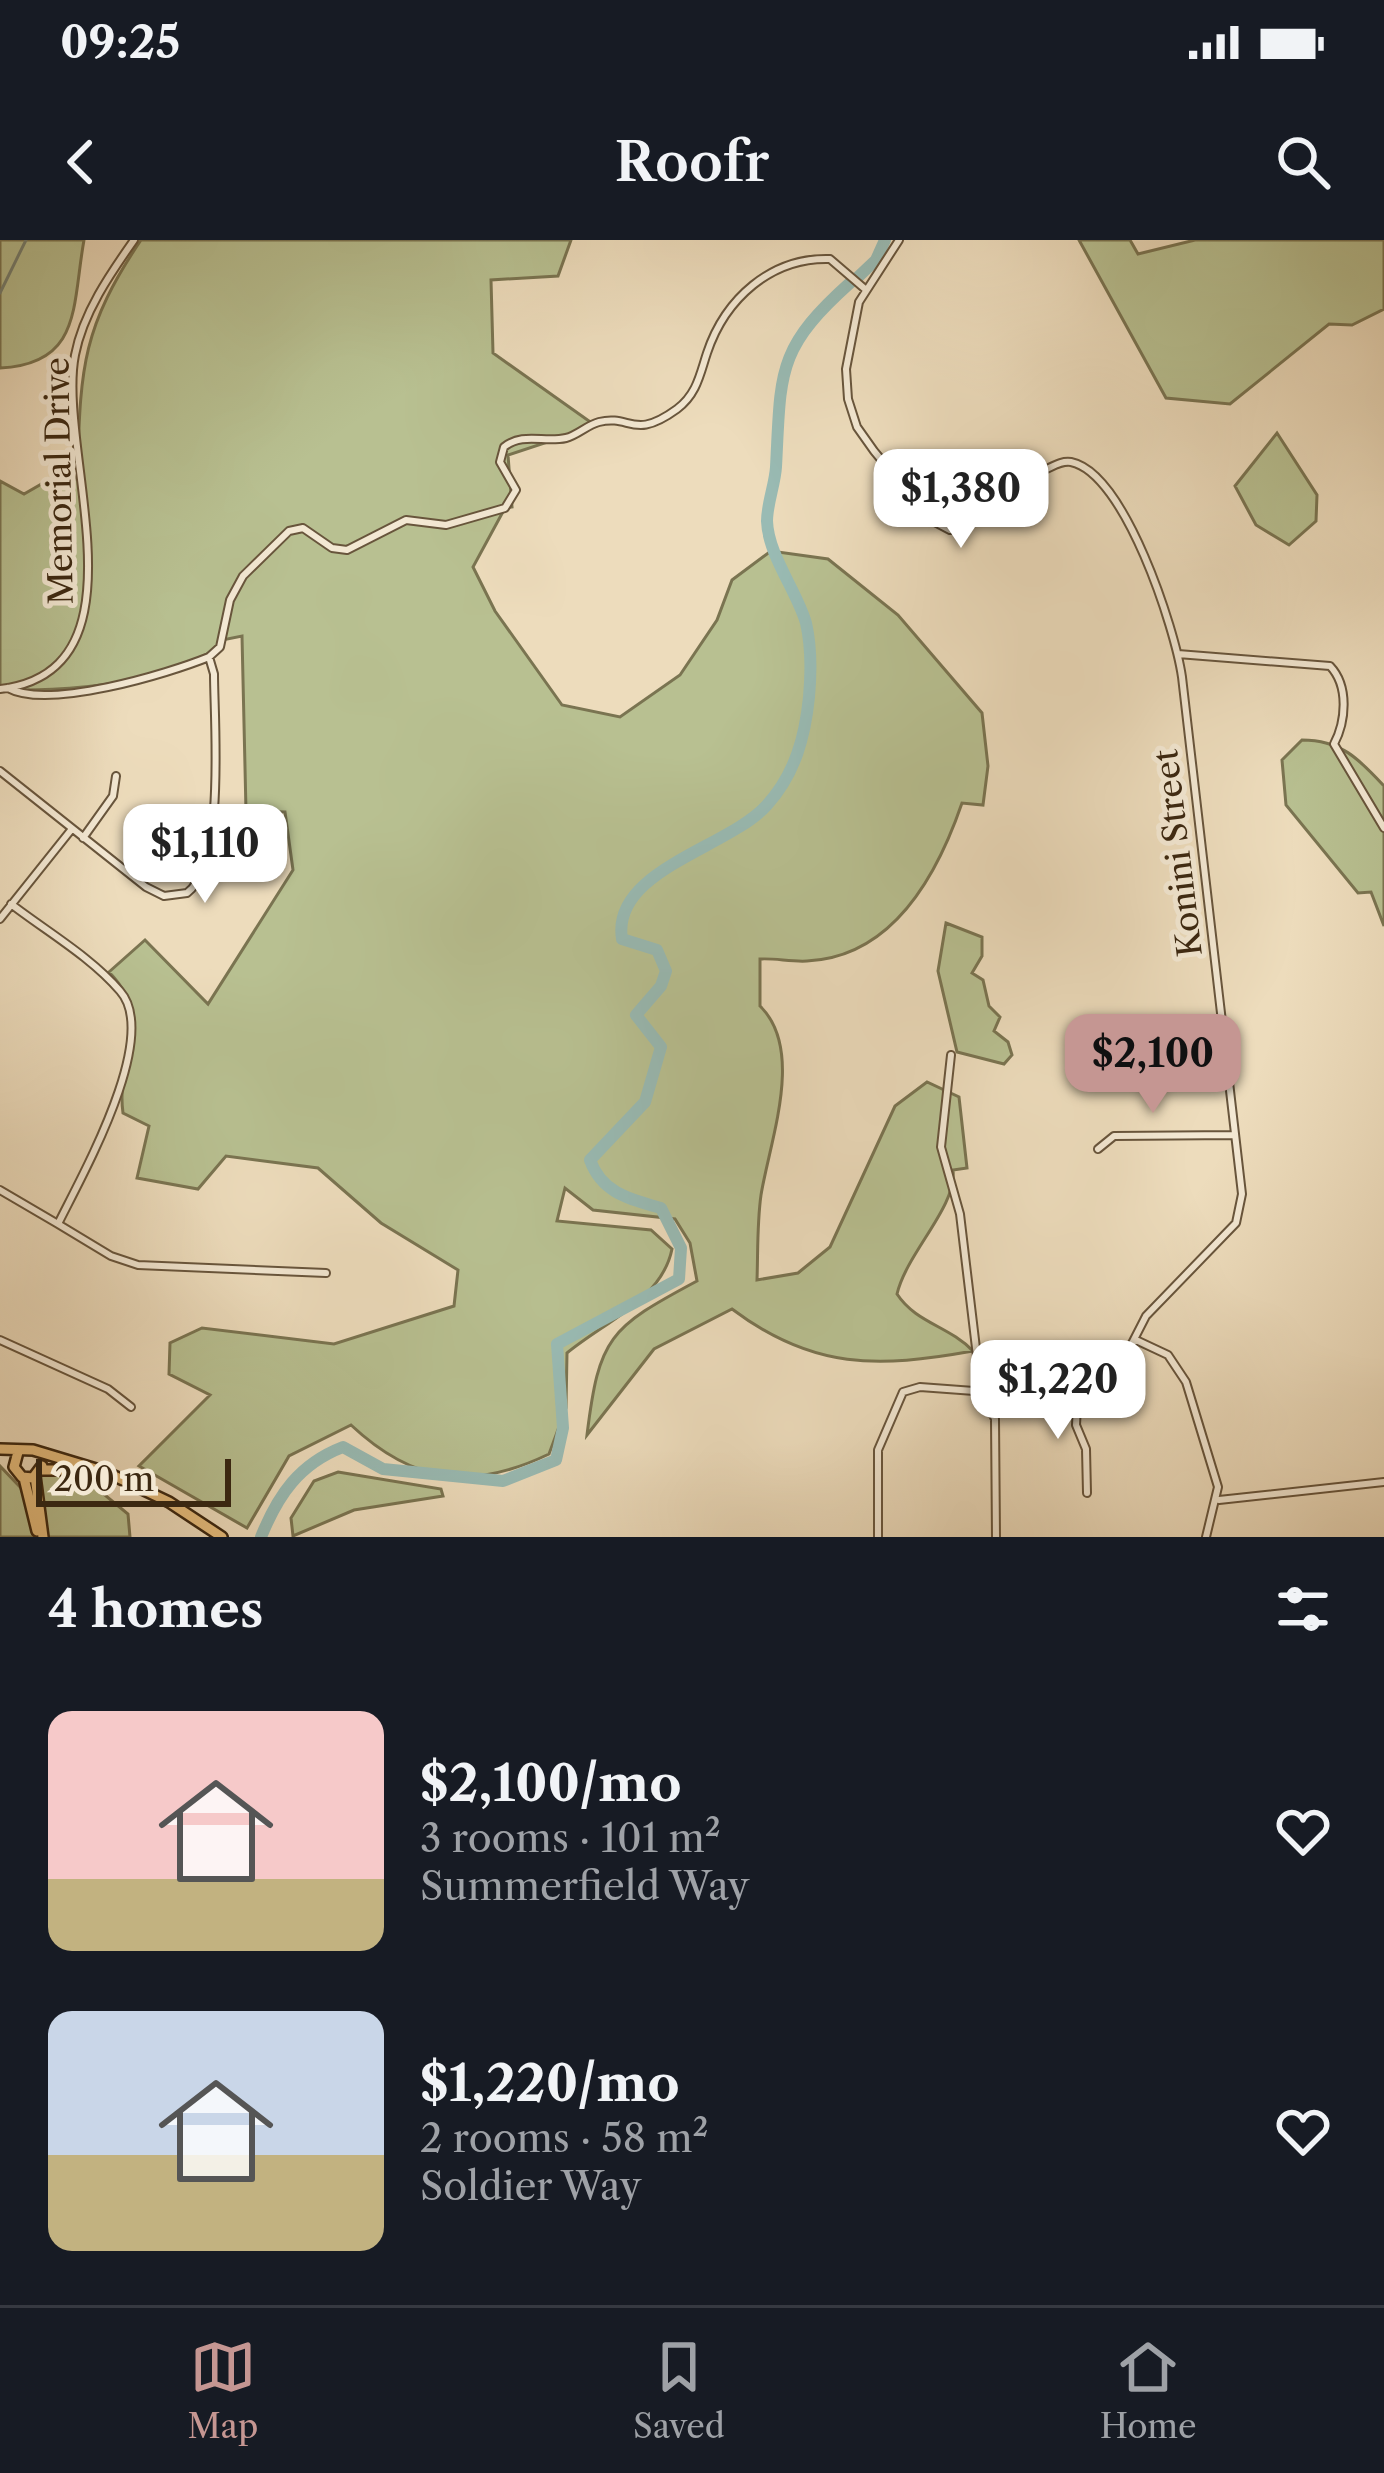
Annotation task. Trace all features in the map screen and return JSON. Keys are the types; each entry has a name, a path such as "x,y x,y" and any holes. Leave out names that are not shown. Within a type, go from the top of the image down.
{"main road":[{"path":"14,1468 19,1452"},
{"path":"0,1454 40,1455 115,1478 169,1502 222,1537"},
{"path":"0,1454 14,1468 34,1475 115,1478"},
{"path":"40,1455 34,1475 41,1537"}],"street":[{"name":"Memorial Drive","path":"4,688 38,676 72,644 88,609 88,544 76,475 75,356 103,284 134,240"},
{"path":"4,688 39,693 100,688 209,657 220,647 238,584 289,531 304,528 332,548 347,550 406,520 446,525 505,508 516,495 500,462 507,444 521,438 566,438 602,421 641,427 675,410 695,388 711,344 740,295 757,279 824,258 835,260 865,289 899,240"},
{"name":"Konini Street","path":"865,289 846,369 853,418 926,514 940,526 959,530 975,518 998,477 1036,473 1063,462 1081,467 1109,496 1163,601 1178,653 1235,1135 1239,1217 1146,1316 1135,1340 1111,1370 1041,1394 985,1395 920,1387 898,1396 878,1450 878,1537"},
{"path":"1178,653 1330,666 1341,684 1344,724 1334,744 1384,828"},
{"path":"0,771 70,830 164,896 180,896 199,883 214,804 214,674 209,657"},
{"path":"38,676 34,685 39,693"},
{"path":"83,838 113,796 116,776"},
{"path":"0,919 70,830"},
{"path":"11,904 122,993 130,1016 115,1105 58,1224"},
{"path":"950,1055 941,1147 960,1214 985,1395 997,1430 996,1537"},
{"path":"1098,1149 1114,1136 1235,1135"},
{"path":"0,1190 111,1256 138,1265 326,1273"},
{"path":"0,1340 108,1388 131,1407"},
{"path":"1135,1340 1156,1347 1181,1372 1219,1500 1206,1537"},
{"path":"1078,1385 1077,1434 1086,1449 1087,1493"},
{"path":"1219,1500 1384,1482"}],"green space":[{"path":"0,240 84,240 74,308 59,343 46,356 0,368"},
{"path":"141,240 571,240 558,276 491,280 493,353 596,426 508,455 512,507 505,508 473,567 495,611 562,705 620,717 680,675 717,620 732,580 771,551 828,559 898,615 982,713 988,766 983,805 962,803 939,858 907,908 864,945 837,956 807,961 760,959 760,1006 773,1024 782,1071 777,1123 761,1195 757,1280 798,1273 830,1247 895,1106 927,1082 959,1097 967,1168 953,1170 947,1199 897,1294 914,1312 973,1351 907,1360 847,1359 790,1344 732,1309 654,1349 587,1435 597,1376 613,1339 644,1311 697,1281 690,1243 675,1219 593,1210 565,1188 557,1221 651,1230 672,1249 666,1267 645,1295 567,1353 566,1408 549,1454 494,1473 445,1476 398,1460 351,1425 289,1456 247,1528 139,1466 210,1395 169,1374 170,1343 202,1328 334,1344 454,1306 458,1270 381,1223 318,1168 226,1156 198,1189 137,1178 149,1126 123,1113 132,1023 123,990 109,972 145,940 208,1004 293,870 285,812 246,811 242,636 222,640 182,666 152,675 85,687 0,689 0,481 24,494 45,482 77,479 87,354 105,301"},
{"path":"1079,240 1130,240 1138,254 1195,240 1384,240 1384,309 1352,325 1329,324 1230,404 1166,398"},
{"path":"1277,433 1317,495 1316,521 1289,545 1256,525 1235,486"},
{"path":"1302,740 1328,743 1348,753 1384,786 1384,926 1371,892 1358,893 1286,805 1282,760"},
{"path":"946,923 982,937 982,956 972,973 983,980 989,1006 1000,1017 994,1031 1008,1042 1012,1055 1004,1064 957,1052 938,971"},
{"path":"0,1466 21,1488 36,1537 0,1537"},
{"path":"45,1471 94,1486 128,1514 130,1537 46,1537 39,1477"},
{"path":"338,1472 441,1489 443,1496 354,1510 293,1536 291,1518 314,1481"}],"waterway":[{"path":"0,293 26,240"},
{"path":"858,277 876,260 885,240"},
{"path":"261,1537 275,1508 302,1472 343,1447 383,1469 503,1481 556,1460 563,1428 557,1344 679,1279 681,1248 661,1208 609,1187 590,1160 645,1102 661,1047 636,1015 661,986 666,971 657,950 622,939 624,915 635,895 653,878 767,805 797,754 809,697 809,641 802,611 772,547 767,521 779,407 787,364 796,345 826,305 851,282"}]}
